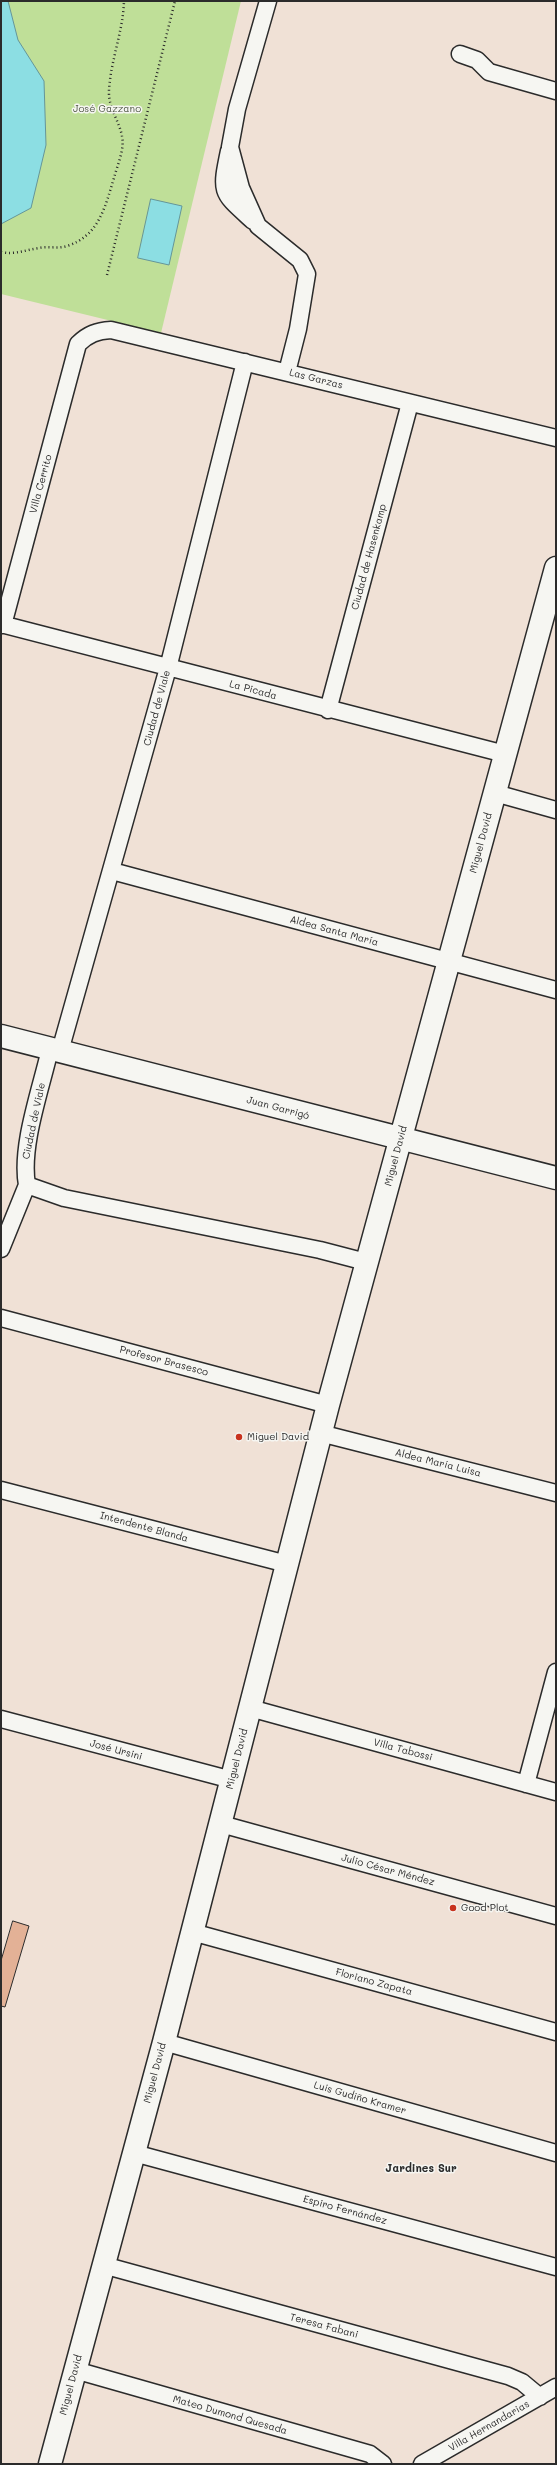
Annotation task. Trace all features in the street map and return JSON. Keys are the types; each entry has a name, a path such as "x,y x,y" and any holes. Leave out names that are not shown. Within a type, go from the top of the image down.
{"street":[{"path":"268,1 237,109 230,147 241,188 258,226 300,260 307,274 298,329 287,372"},
{"path":"460,54 477,60 489,72 556,91"},
{"name":"Las Garzas","path":"78,344 87,335 111,330 556,438"},
{"name":"Villa Cerrito","path":"2,624 78,344"},
{"name":"Ciudad de Viale","path":"27,1185 24,1168 27,1147 55,1050 112,871 168,668 245,362"},
{"name":"Ciudad de Hasenkamp","path":"328,710 410,403"},
{"name":"Miguel David","path":"50,2464 164,2042 221,1824 320,1432 556,568"},
{"name":"La Picada","path":"2,624 328,710 505,754"},
{"path":"495,793 556,810"},
{"name":"Aldea Santa María","path":"112,871 556,990"},
{"name":"Juan Garrigó","path":"1,1036 400,1140 556,1178"},
{"path":"1,1249 27,1185 80,1202 320,1250 366,1262"},
{"name":"Profesor Brasesco","path":"1,1318 328,1405"},
{"name":"Aldea María Luisa","path":"320,1432 556,1493"},
{"name":"Intendente Blanda","path":"1,1490 287,1564"},
{"path":"526,1784 556,1672"},
{"name":"Villa Tabossi","path":"250,1708 556,1792"},
{"name":"José Ursini","path":"1,1719 232,1780"},
{"name":"Julio César Méndez","path":"221,1824 556,1916"},
{"name":"Floriano Zapata","path":"192,1932 556,2032"},
{"name":"Luis Gudiño Kramer","path":"164,2042 556,2153"},
{"name":"Espiro Fernández","path":"134,2153 556,2268"},
{"name":"Teresa Fabani","path":"103,2265 508,2376 522,2382 540,2396"},
{"name":"Mateo Dumond Quesada","path":"75,2370 370,2454 383,2464"},
{"name":"Villa Hernandarias","path":"422,2464 556,2387"}],"path":[{"path":"1,252 12,255 40,248 66,247 82,239 100,222 121,152 122,137 111,110 109,92 111,66 123,25 124,1"},
{"path":"107,274 175,1"}],"green space":[{"name":"José Gazzano","path":"1,1 241,1 161,333 1,294"}],"water":[{"path":"1,1 8,1 18,40 44,81 46,145 31,208 1,224"},
{"path":"151,199 182,206 169,265 138,258"}],"building":[{"path":"13,1921 29,1926 5,2007 1,2006 1,1961"}],"place":[{"name":"Miguel David","path":"239,1437"},
{"name":"Good Plot","path":"453,1908"}],"district":[{"name":"Jardines Sur","path":"421,2169"}]}
